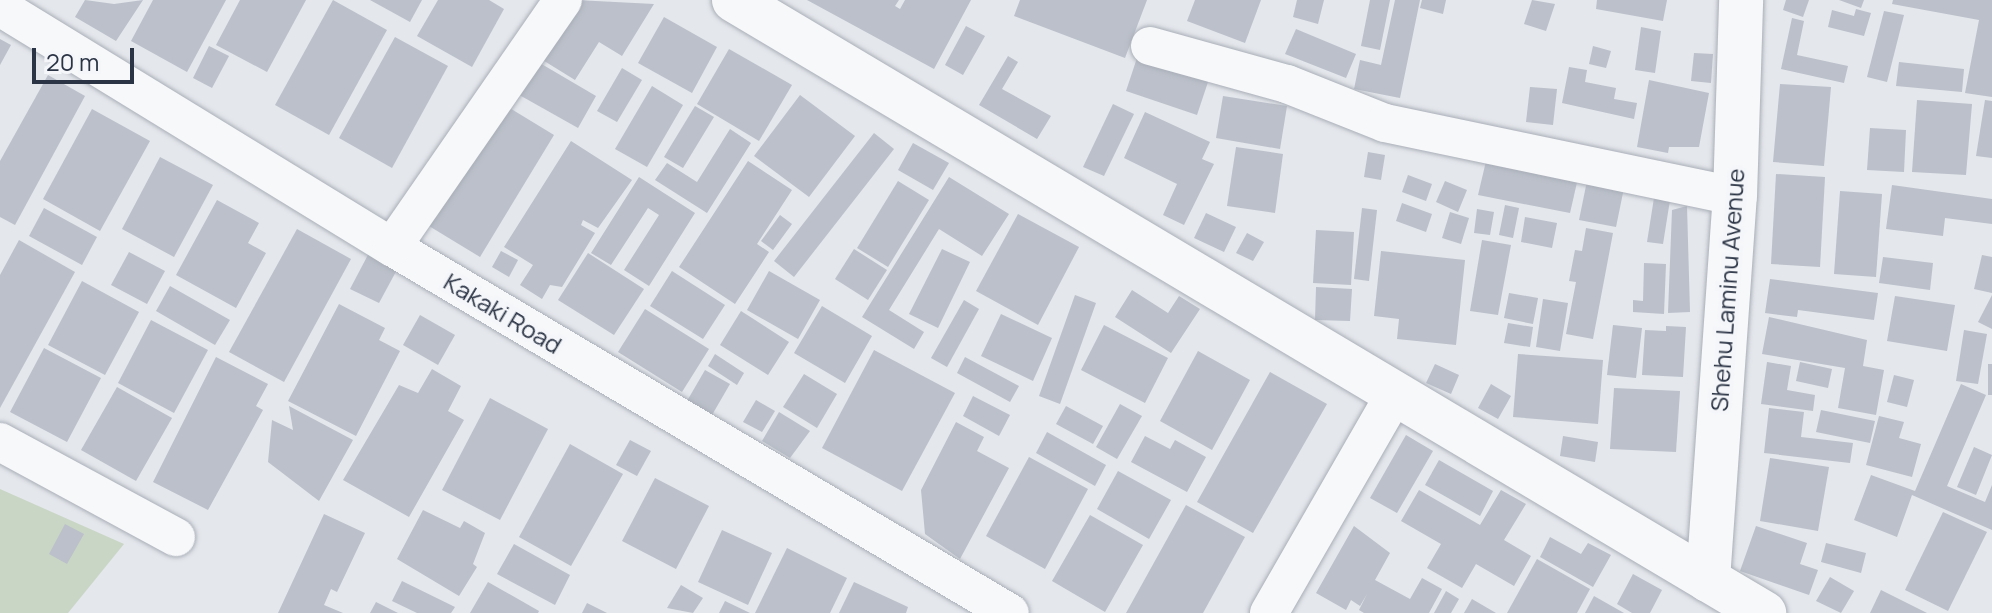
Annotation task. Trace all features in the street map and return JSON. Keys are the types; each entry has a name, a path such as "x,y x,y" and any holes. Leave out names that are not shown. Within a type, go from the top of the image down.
{"street":[{"path":"392,247 563,0"},
{"path":"734,0 1394,396 1764,613"},
{"name":"Shehu Laminu Avenue","path":"1708,580 1735,196 1741,0"},
{"name":"Kakaki Road","path":"0,7 392,247 1010,613"},
{"path":"1150,46 1287,84 1385,123 1735,196"},
{"path":"1283,608 1394,396"},
{"path":"0,442 176,537"}],"green space":[{"path":"0,489 124,544 68,613 0,613"}],"building":[{"path":"85,0 114,4 143,0 116,41 75,17"},
{"path":"153,0 226,0 187,72 131,41"},
{"path":"240,0 306,0 267,72 216,45"},
{"path":"333,0 387,30 329,135 275,105"},
{"path":"370,0 422,0 410,22"},
{"path":"438,0 489,0 504,9 472,67 417,36"},
{"path":"576,0 654,4 622,56 599,42 575,80 541,59"},
{"path":"807,0 899,0 895,6 900,9 905,0 971,0 934,69"},
{"path":"1020,0 1147,0 1125,58 1014,16"},
{"path":"1195,0 1261,0 1245,43 1187,21"},
{"path":"1297,0 1324,0 1318,24 1293,17"},
{"path":"1370,0 1390,0 1380,50 1361,46"},
{"path":"1395,0 1420,0 1400,98 1354,89 1360,60 1381,65"},
{"path":"1422,0 1446,0 1443,14 1420,8"},
{"path":"1532,0 1555,4 1546,31 1524,24"},
{"path":"1597,0 1667,0 1663,21 1596,9"},
{"path":"1786,0 1809,0 1803,17 1783,10"},
{"path":"1839,0 1864,0 1861,8"},
{"path":"1893,0 1992,0 1992,97 1965,93 1979,20 1892,4"},
{"path":"1856,9 1871,13 1864,36 1828,27 1832,10 1854,16"},
{"path":"1884,11 1904,15 1887,82 1867,77"},
{"path":"664,17 717,47 692,93 638,63"},
{"path":"1792,18 1804,21 1797,55 1848,66 1844,83 1781,69"},
{"path":"966,26 985,36 963,75 945,65"},
{"path":"1641,27 1661,31 1655,73 1635,70"},
{"path":"1296,29 1356,54 1346,78 1285,54"},
{"path":"395,37 448,66 392,168 339,138"},
{"path":"0,39 11,45 0,65"},
{"path":"209,46 229,56 212,88 193,78"},
{"path":"1593,46 1611,51 1606,68 1589,64"},
{"path":"729,49 792,85 759,141 697,104"},
{"path":"1139,52 1210,76 1197,115 1126,91"},
{"path":"1694,53 1713,54 1711,83 1691,81"},
{"path":"1008,56 1018,62 1002,89 1051,116 1037,139 979,105"},
{"path":"533,59 596,96 578,128 514,92"},
{"path":"1899,62 1964,69 1962,92 1896,86"},
{"path":"1569,67 1587,70 1585,82 1616,88 1614,99 1637,103 1634,119 1562,103"},
{"path":"622,68 642,80 617,122 597,111"},
{"path":"48,75 85,96 15,225 0,217 0,161"},
{"path":"1649,80 1709,93 1699,147 1669,147 1668,153 1637,147"},
{"path":"1780,84 1831,87 1824,166 1773,162"},
{"path":"652,86 683,105 647,167 615,149"},
{"path":"1530,87 1557,89 1553,125 1526,122"},
{"path":"800,95 855,136 809,197 754,156"},
{"path":"1223,96 1287,106 1280,149 1216,138"},
{"path":"1917,100 1972,104 1966,175 1912,172"},
{"path":"1985,100 1992,101 1992,158 1976,156"},
{"path":"503,104 554,135 480,257 429,226"},
{"path":"1113,104 1134,114 1104,176 1083,167"},
{"path":"695,106 714,117 683,168 664,157"},
{"path":"92,109 150,141 100,231 43,199"},
{"path":"1145,112 1210,142 1202,159 1214,164 1184,225 1163,215 1177,184 1124,158"},
{"path":"1870,128 1906,130 1904,172 1867,170"},
{"path":"730,129 751,143 707,213 655,180 667,163 697,182"},
{"path":"874,133 894,149 794,277 774,261"},
{"path":"571,141 632,180 598,228 583,220 581,225 595,233 562,287 550,285 542,299 520,285 533,265 504,247"},
{"path":"913,143 949,163 933,190 898,170"},
{"path":"1236,147 1283,154 1275,213 1227,206"},
{"path":"1368,152 1385,155 1381,180 1364,177"},
{"path":"160,157 213,185 174,257 122,229"},
{"path":"1487,157 1578,178 1570,213 1478,195"},
{"path":"748,161 792,190 757,244 769,252 735,304 679,267"},
{"path":"1776,174 1825,177 1820,267 1771,264"},
{"path":"1408,175 1432,184 1426,201 1402,192"},
{"path":"639,177 695,213 649,286 624,270 659,215 648,208 611,265 591,253"},
{"path":"949,177 1009,214 982,256 939,229 889,310 924,332 914,349 862,317"},
{"path":"898,181 929,200 888,267 857,248"},
{"path":"1445,181 1467,190 1458,212 1436,202"},
{"path":"1587,181 1624,188 1616,227 1579,220"},
{"path":"1892,185 1992,199 1992,224 1945,218 1943,236 1886,229"},
{"path":"1840,191 1882,194 1876,277 1834,274"},
{"path":"1654,198 1670,200 1663,244 1647,242"},
{"path":"217,200 259,223 248,243 266,253 236,308 176,275"},
{"path":"1402,203 1432,214 1426,232 1396,221"},
{"path":"1505,205 1519,208 1513,238 1499,235"},
{"path":"1687,206 1690,312 1668,313 1672,210"},
{"path":"44,208 97,237 82,265 29,236"},
{"path":"1362,208 1377,210 1369,281 1354,279"},
{"path":"1477,209 1494,212 1490,235 1474,233"},
{"path":"1450,212 1469,218 1461,244 1442,238"},
{"path":"1206,213 1236,227 1224,252 1194,238"},
{"path":"1018,214 1079,247 1038,325 976,291"},
{"path":"780,215 792,224 773,250 761,241"},
{"path":"1525,217 1557,223 1552,248 1521,242"},
{"path":"1586,228 1613,233 1593,339 1566,334 1576,282 1569,281 1575,250 1582,251"},
{"path":"297,229 351,259 284,382 229,352"},
{"path":"1316,230 1354,232 1351,285 1313,283"},
{"path":"1247,233 1264,242 1253,261 1236,253"},
{"path":"19,240 75,272 0,408 0,275"},
{"path":"1482,240 1511,245 1498,315 1470,311"},
{"path":"854,249 887,270 868,300 835,279"},
{"path":"942,249 970,262 938,328 909,314"},
{"path":"370,251 399,266 379,303 350,289"},
{"path":"501,251 518,260 509,277 492,267"},
{"path":"1381,251 1465,260 1456,345 1397,339 1399,319 1374,316"},
{"path":"129,252 165,271 147,304 111,285"},
{"path":"588,253 644,289 614,335 558,300"},
{"path":"1982,255 1992,257 1992,293 1974,289"},
{"path":"1883,257 1933,263 1930,290 1879,283"},
{"path":"1644,263 1666,264 1664,314 1633,312 1633,300 1643,301"},
{"path":"672,271 725,305 703,339 650,306"},
{"path":"769,271 820,300 798,339 747,310"},
{"path":"1770,279 1878,293 1874,320 1798,310 1797,317 1765,313"},
{"path":"82,281 139,312 105,375 48,345"},
{"path":"170,286 230,320 215,345 156,311"},
{"path":"1316,287 1352,289 1350,321 1315,320"},
{"path":"1132,290 1168,313 1179,296 1200,309 1171,353 1115,317"},
{"path":"1509,293 1538,298 1533,324 1504,318"},
{"path":"1075,295 1096,303 1060,404 1039,396"},
{"path":"1992,295 1992,329 1978,322"},
{"path":"1895,296 1955,305 1947,351 1887,341"},
{"path":"1543,299 1568,303 1560,351 1536,347"},
{"path":"964,300 979,309 947,367 931,358"},
{"path":"339,304 385,328 379,340 400,351 356,436 288,401"},
{"path":"822,306 872,336 845,383 794,353"},
{"path":"645,309 709,349 682,392 618,352"},
{"path":"741,311 789,342 768,375 720,345"},
{"path":"1001,314 1052,338 1033,381 981,356"},
{"path":"420,315 455,335 438,365 403,345"},
{"path":"1769,317 1867,340 1863,366 1884,370 1876,415 1838,408 1845,368 1762,354"},
{"path":"151,320 208,350 174,413 118,383"},
{"path":"1508,323 1533,327 1530,347 1504,343"},
{"path":"1104,325 1168,358 1145,403 1081,370"},
{"path":"1613,325 1642,328 1636,378 1607,375"},
{"path":"1666,326 1686,327 1683,377 1642,375 1645,330 1666,331"},
{"path":"1964,330 1987,334 1978,384 1956,381"},
{"path":"44,348 101,378 67,442 10,412"},
{"path":"874,350 955,393 902,491 822,448"},
{"path":"1198,351 1250,380 1212,450 1160,421"},
{"path":"715,354 744,373 737,385 708,366"},
{"path":"1518,354 1603,360 1598,424 1513,417"},
{"path":"216,357 268,384 256,406 263,410 208,510 153,482"},
{"path":"965,357 1019,386 1010,402 957,373"},
{"path":"1767,362 1791,366 1787,390 1815,395 1813,411 1761,404"},
{"path":"1800,362 1832,369 1828,388 1796,381"},
{"path":"1435,364 1459,375 1451,394 1426,383"},
{"path":"1988,364 1992,364 1992,395 1988,395"},
{"path":"432,369 461,386 448,411 464,420 409,517 343,480 399,385 418,393"},
{"path":"705,370 730,384 712,415 687,401"},
{"path":"1270,372 1327,404 1253,533 1197,502"},
{"path":"804,374 837,394 817,428 783,407"},
{"path":"1894,375 1914,380 1907,407 1887,402"},
{"path":"1491,384 1511,396 1498,419 1478,408"},
{"path":"1961,384 1986,395 1947,486 1985,502 1992,485 1992,530 1912,495 1897,537 1854,520 1871,475 1915,491"},
{"path":"117,387 172,418 136,481 81,450"},
{"path":"1614,388 1680,391 1676,452 1610,449"},
{"path":"973,396 1010,415 999,436 963,416"},
{"path":"490,398 548,429 500,520 442,490"},
{"path":"756,400 775,411 762,432 743,422"},
{"path":"1120,404 1142,416 1117,459 1096,447"},
{"path":"289,406 353,440 319,501 268,462 272,420 293,430"},
{"path":"1066,406 1103,426 1093,444 1056,424"},
{"path":"1769,408 1804,412 1801,437 1853,443 1850,463 1764,453"},
{"path":"1821,410 1875,421 1870,443 1816,432"},
{"path":"779,412 810,431 790,458 762,441"},
{"path":"1879,416 1904,422 1899,438 1921,444 1912,477 1866,465"},
{"path":"956,422 984,437 977,451 1009,468 960,559 925,534 921,490"},
{"path":"1047,432 1106,465 1095,486 1036,453"},
{"path":"1406,435 1433,451 1397,513 1370,498"},
{"path":"1145,436 1170,449 1175,440 1206,457 1187,492 1131,462"},
{"path":"1563,436 1598,442 1595,462 1560,456"},
{"path":"630,440 651,451 637,476 616,465"},
{"path":"570,444 623,474 571,566 519,537"},
{"path":"1974,447 1992,455 1976,495 1957,487"},
{"path":"1029,457 1088,489 1045,569 986,536"},
{"path":"1770,458 1829,467 1818,531 1760,521"},
{"path":"1439,460 1493,491 1480,516 1425,485"},
{"path":"1118,471 1171,500 1149,539 1097,509"},
{"path":"655,478 709,506 676,569 622,541"},
{"path":"1419,490 1480,525 1501,490 1526,504 1504,540 1531,556 1514,586 1476,564 1462,588 1427,568 1441,544 1401,521"},
{"path":"1186,505 1245,537 1203,613 1126,613"},
{"path":"423,510 460,528 464,521 485,533 473,564 477,567 459,596 397,559"},
{"path":"1943,512 1987,532 1948,611 1905,590"},
{"path":"324,514 365,533 337,592 331,589 324,605 343,613 278,613"},
{"path":"1090,515 1143,545 1105,612 1052,581"},
{"path":"65,524 84,534 67,564 49,554"},
{"path":"1354,526 1390,553 1375,580 1410,599 1422,578 1442,589 1429,613 1364,613 1359,610 1367,594 1360,606 1351,600 1346,610 1316,593"},
{"path":"1756,526 1807,543 1800,564 1818,570 1809,595 1740,571"},
{"path":"722,530 772,553 748,605 698,582"},
{"path":"1550,537 1581,554 1588,543 1611,555 1593,587 1540,557"},
{"path":"1826,543 1866,553 1861,573 1821,562"},
{"path":"514,544 570,575 555,605 497,574"},
{"path":"787,548 847,578 830,613 755,613"},
{"path":"1537,559 1590,589 1577,613 1507,613"},
{"path":"1633,574 1662,590 1650,613 1632,613 1617,604"},
{"path":"1830,577 1854,591 1841,613 1816,601"},
{"path":"402,581 455,607 451,613 417,613 392,601"},
{"path":"488,582 539,611 538,613 470,613"},
{"path":"854,582 908,607 906,613 839,613"},
{"path":"681,585 703,598 693,613 667,608"},
{"path":"1881,590 1927,613 1870,613"},
{"path":"1446,591 1459,599 1451,613 1434,613"},
{"path":"1594,596 1624,613 1585,613"},
{"path":"1472,599 1496,613 1464,613"},
{"path":"725,601 750,613 719,613"},
{"path":"376,602 398,613 370,613"},
{"path":"587,603 607,613 582,613"}]}
